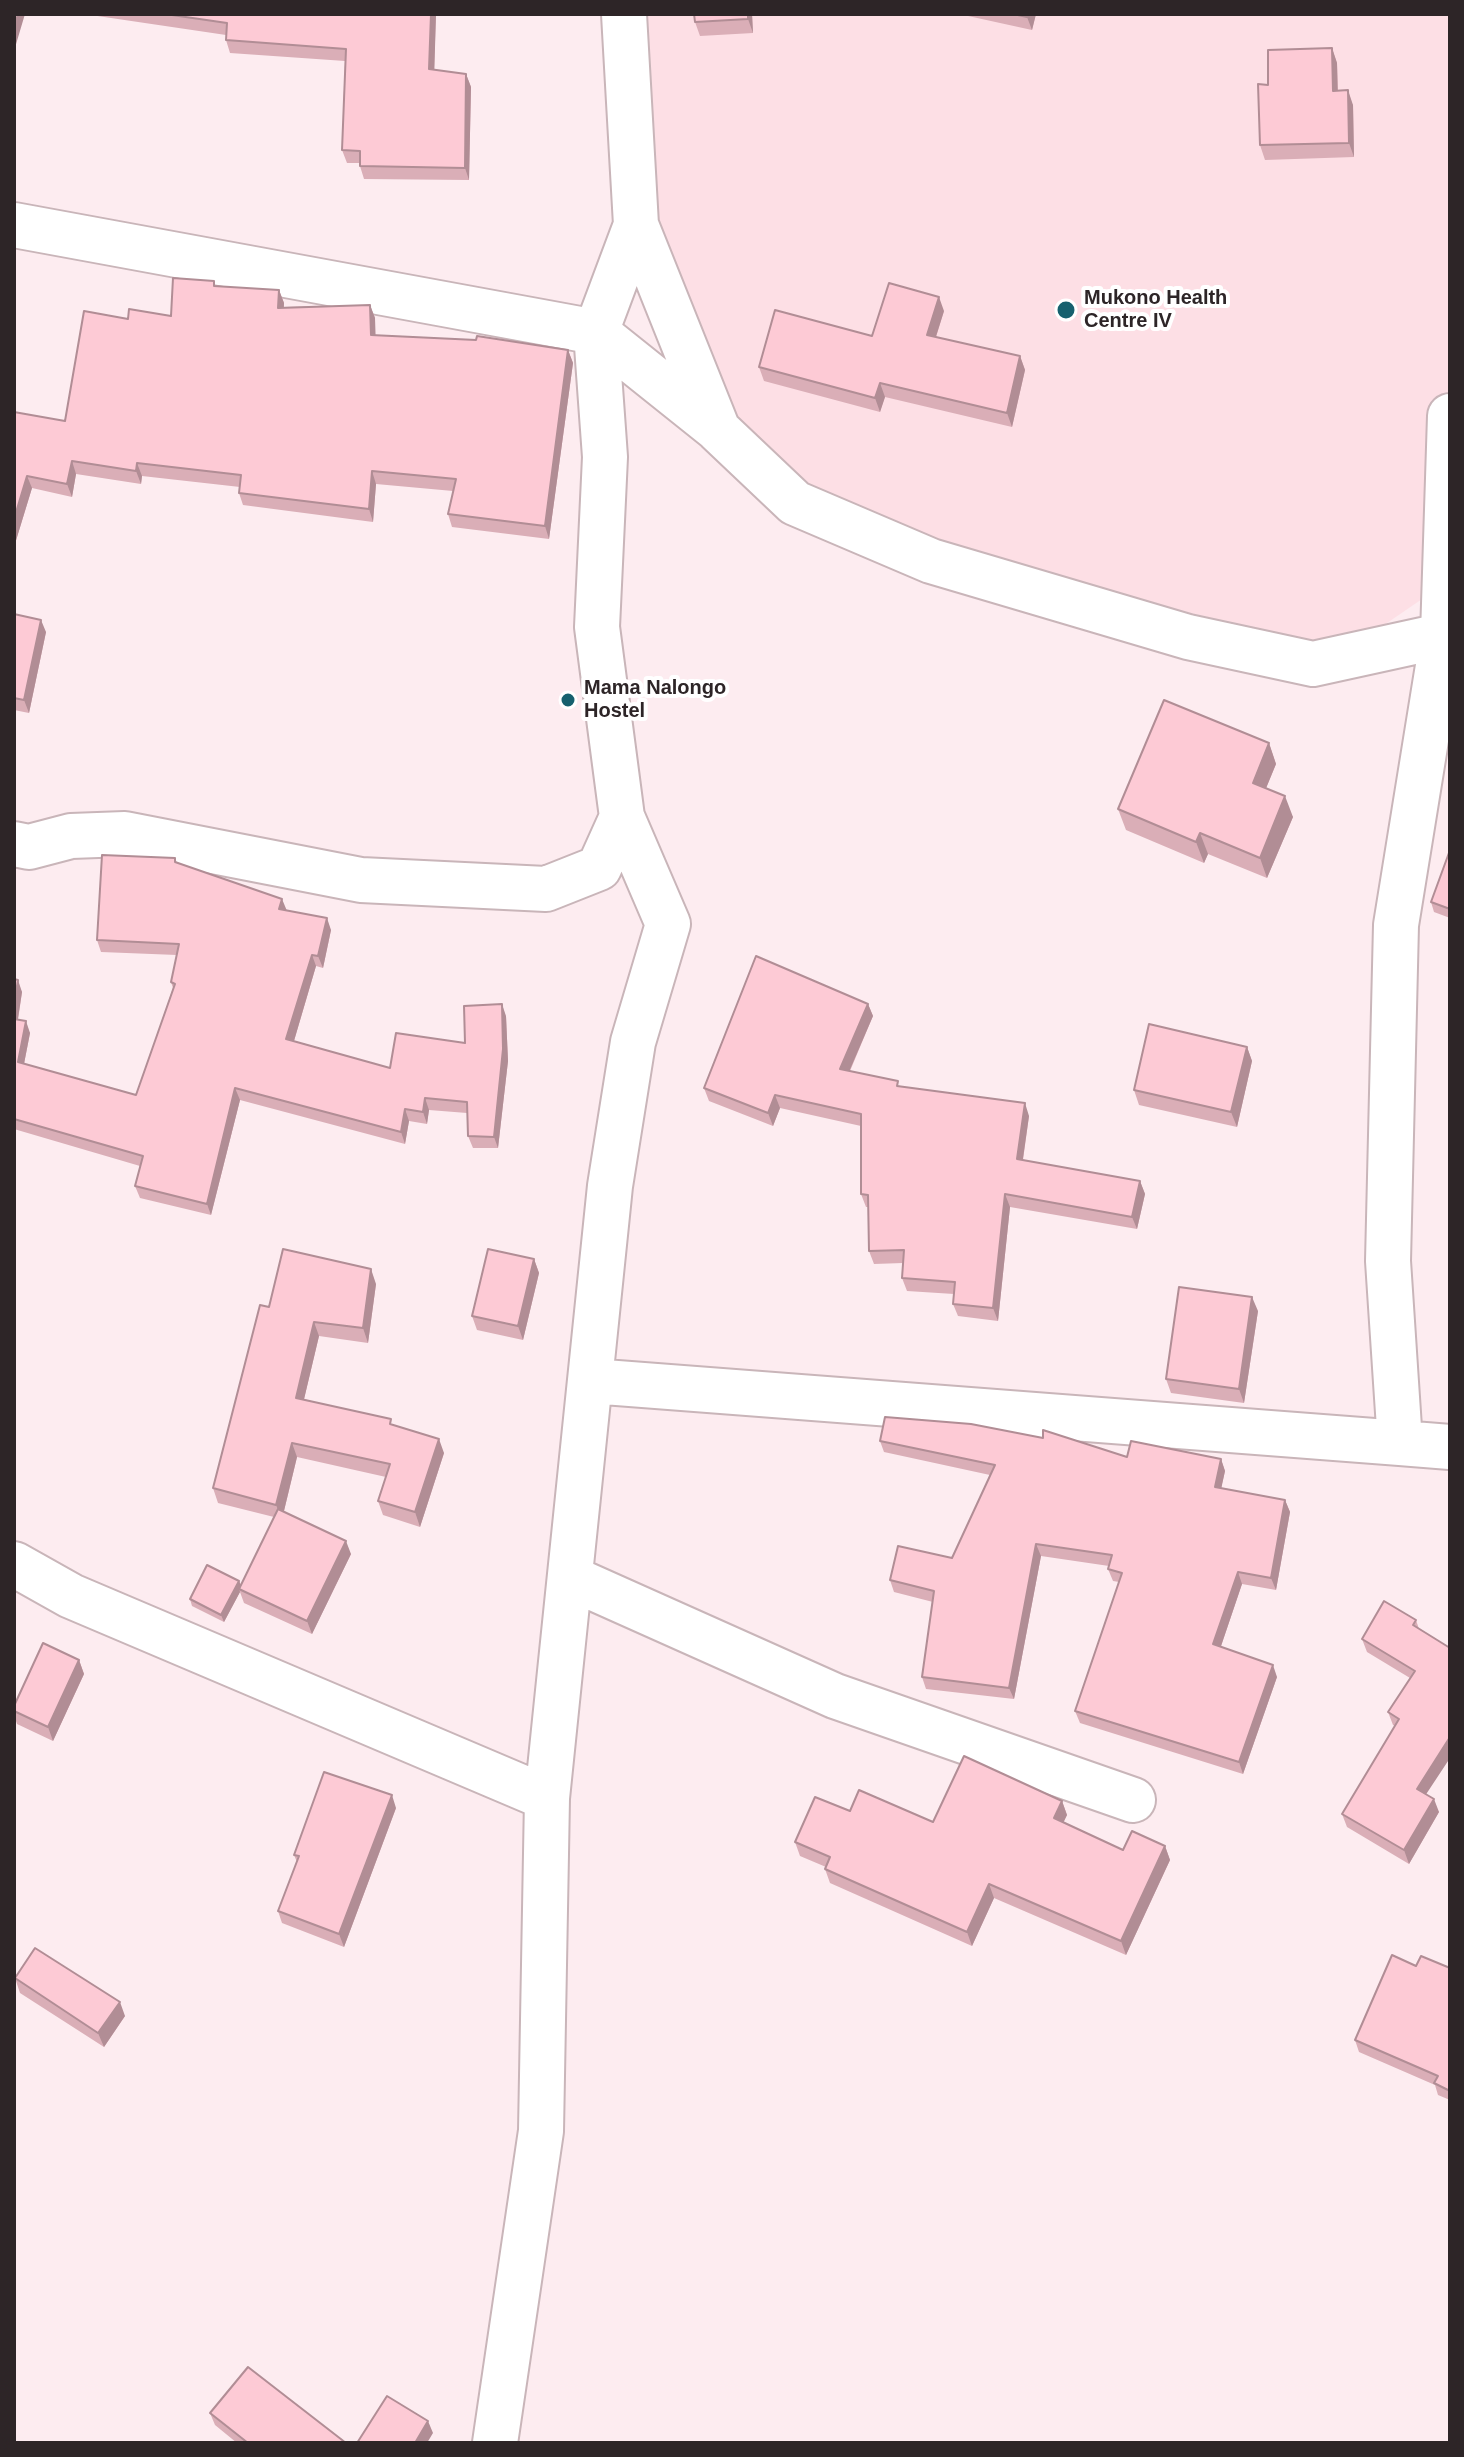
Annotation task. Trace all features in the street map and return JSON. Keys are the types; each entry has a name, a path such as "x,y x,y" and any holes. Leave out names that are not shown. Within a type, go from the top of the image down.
{"street":[{"path":"624,14 636,225 718,430"},
{"path":"14,225 596,332 718,430 795,503 931,561 1188,637 1313,664 1446,635"},
{"path":"495,2443 541,2131 547,1798 610,1186 633,1042 668,924 622,817 597,627 605,457 596,332 636,225"},
{"path":"1400,1443 1388,1261 1396,925 1446,635 1450,416"},
{"path":"14,844 29,847 71,836 125,834 361,880 546,889 599,868 622,817"},
{"path":"591,1381 1450,1447"},
{"path":"14,1564 71,1596 547,1798"},
{"path":"571,1578 835,1696 1133,1800"}],"shaded area":[{"name":"Mukono Health Centre IV","path":"646,14 1450,14 1450,366 1444,584 1333,660 844,524 735,446 661,255"}],"building":[{"path":"165,14 431,14 429,69 466,74 465,168 360,166 360,151 342,150 346,49 226,40 227,23"},
{"path":"694,14 748,14 748,19 695,22"},
{"path":"1332,48 1333,91 1348,90 1349,143 1260,145 1258,84 1268,85 1268,50"},
{"path":"173,278 214,281 214,286 279,290 278,308 370,305 371,335 476,340 477,336 568,350 545,526 448,514 456,479 372,471 369,509 239,493 241,475 137,463 136,471 72,461 67,484 27,476 14,519 14,412 65,421 84,311 128,319 129,309 171,316"},
{"path":"889,283 939,297 927,335 1020,356 1007,413 880,383 875,398 759,367 775,310 872,336"},
{"path":"14,614 41,620 24,700 14,698"},
{"path":"1164,700 1269,743 1253,783 1285,796 1260,858 1200,833 1196,842 1118,809"},
{"path":"1450,850 1450,909 1431,902"},
{"path":"102,855 175,858 175,862 282,899 279,909 327,918 318,956 312,955 286,1039 390,1068 396,1033 465,1043 464,1006 502,1004 503,1049 494,1137 468,1136 467,1102 425,1098 423,1112 405,1109 401,1132 235,1088 207,1204 135,1186 143,1156 14,1119 14,1019 26,1021 18,1062 136,1095 175,984 171,982 179,944 97,940"},
{"path":"756,956 868,1004 840,1069 898,1081 897,1086 1025,1103 1017,1159 1140,1181 1132,1217 1005,1194 993,1308 953,1304 955,1282 902,1278 904,1250 869,1251 868,1195 861,1194 861,1114 775,1095 768,1113 704,1088"},
{"path":"14,979 18,980 14,1004"},
{"path":"1149,1024 1247,1047 1231,1112 1134,1090"},
{"path":"283,1249 371,1269 363,1328 314,1322 296,1398 391,1419 390,1424 439,1439 415,1512 378,1501 390,1464 292,1443 276,1505 213,1488 260,1305 269,1307"},
{"path":"488,1249 534,1259 518,1326 472,1316"},
{"path":"1179,1287 1252,1297 1239,1389 1166,1379"},
{"path":"885,1417 971,1424 1043,1438 1043,1430 1127,1457 1131,1441 1221,1459 1215,1487 1285,1500 1271,1578 1238,1572 1213,1644 1273,1665 1239,1762 1075,1711 1122,1573 1108,1569 1112,1555 1036,1544 1009,1688 922,1677 934,1591 890,1580 898,1546 952,1558 995,1465 880,1441"},
{"path":"278,1509 346,1541 307,1621 239,1589"},
{"path":"207,1565 239,1581 221,1615 190,1599"},
{"path":"1384,1601 1416,1620 1413,1625 1450,1648 1450,1737 1417,1789 1434,1799 1404,1850 1342,1814 1399,1719 1388,1712 1415,1671 1362,1639"},
{"path":"43,1643 79,1660 48,1727 14,1711"},
{"path":"964,1756 1062,1801 1054,1818 1123,1850 1132,1831 1165,1846 1121,1941 989,1884 967,1932 825,1869 830,1857 795,1842 815,1797 850,1811 859,1790 933,1822"},
{"path":"324,1772 392,1795 339,1934 278,1911 299,1856 294,1855"},
{"path":"35,1948 120,2002 98,2033 15,1978"},
{"path":"1392,1955 1416,1966 1421,1956 1450,1968 1450,2091 1434,2083 1438,2076 1355,2040"},
{"path":"248,2367 346,2443 248,2443 210,2413"},
{"path":"387,2396 428,2421 415,2443 357,2443"}],"place":[{"name":"Mukono Health Centre IV","path":"1066,310"},
{"name":"Mama Nalongo Hostel","path":"568,700"}]}
